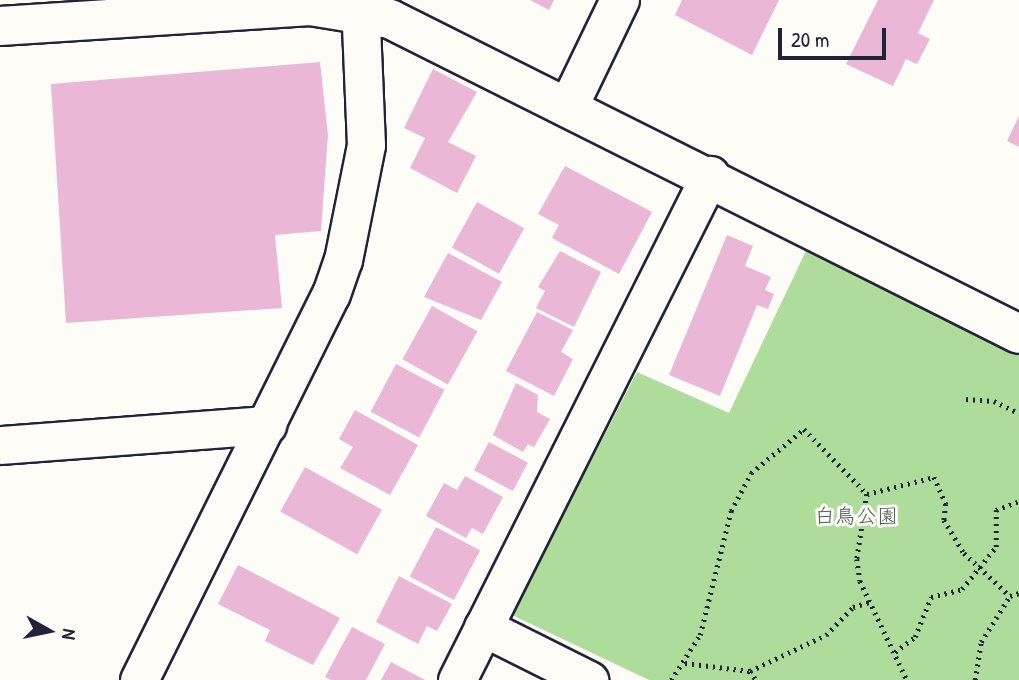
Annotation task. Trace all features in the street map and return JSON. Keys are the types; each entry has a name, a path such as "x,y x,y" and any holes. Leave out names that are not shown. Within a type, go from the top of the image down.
{"street":[{"path":"568,108 621,0"},
{"path":"139,680 331,294 354,222 366,134 360,5"},
{"path":"0,26 360,5 710,175 1019,334"},
{"path":"457,680 710,175"},
{"path":"0,445 267,425"},
{"path":"483,627 589,680"}],"path":[{"path":"966,399 994,401 1019,413"},
{"path":"671,680 685,663 710,603 731,511 751,473 779,446 804,429 867,494"},
{"path":"867,494 934,477 946,504 944,520 977,564 1010,596"},
{"path":"867,494 857,559 869,601 907,680"},
{"path":"895,652 915,637 931,597 962,589 977,564 996,547 996,510 1019,501"},
{"path":"975,680 981,642 1010,596 1019,593"},
{"path":"685,663 750,671 827,635 853,607 869,601"},
{"path":"750,671 756,680"}],"green space":[{"name":"白鳥公園","path":"806,251 1019,353 1019,680 649,680 512,615 637,372 729,413"}],"building":[{"path":"530,0 554,0 549,10"},
{"path":"682,0 779,0 752,55 675,15"},
{"path":"878,0 934,0 918,33 930,39 917,64 906,59 893,86 846,64"},
{"path":"320,62 328,135 321,231 275,235 282,308 66,323 51,84"},
{"path":"433,69 477,92 448,142 476,156 457,193 410,168 425,138 404,128"},
{"path":"1019,116 1019,147 1007,141"},
{"path":"565,166 652,212 619,274 552,238 559,225 538,214"},
{"path":"477,202 524,228 499,274 452,247"},
{"path":"727,235 753,246 745,266 771,277 765,290 774,294 768,309 757,305 720,396 669,375"},
{"path":"560,251 601,272 574,327 536,308 545,291 538,287"},
{"path":"448,253 502,282 481,320 424,297"},
{"path":"432,306 477,331 448,385 402,359"},
{"path":"537,312 573,330 561,352 573,359 554,396 506,371"},
{"path":"396,364 445,390 419,438 371,412"},
{"path":"516,383 538,395 537,412 550,419 534,447 528,444 523,452 493,435"},
{"path":"355,410 418,445 390,495 340,468 353,447 339,439"},
{"path":"489,442 528,463 513,491 474,470"},
{"path":"305,467 382,510 357,554 280,512"},
{"path":"465,476 503,497 483,534 472,528 466,538 426,516 444,483 457,490"},
{"path":"436,527 480,550 454,600 410,576"},
{"path":"238,565 340,618 313,665 265,641 270,630 218,604"},
{"path":"399,576 452,604 437,631 427,626 418,644 376,622"},
{"path":"352,627 385,644 366,680 331,680 325,677"},
{"path":"391,662 425,680 381,680"}]}
